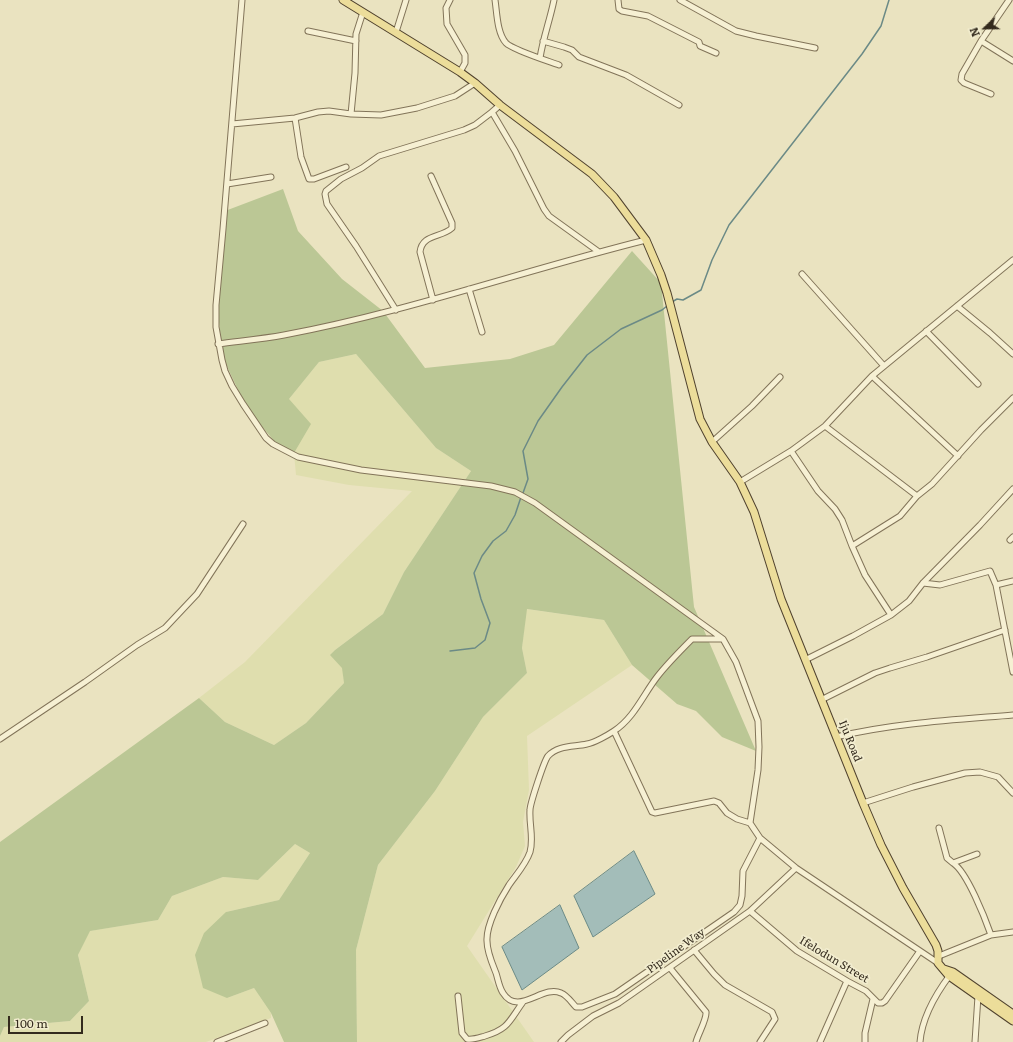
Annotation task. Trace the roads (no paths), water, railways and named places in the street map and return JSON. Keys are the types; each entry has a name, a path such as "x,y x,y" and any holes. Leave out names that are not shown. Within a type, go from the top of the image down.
{"main road":[{"name":"Iju Road","path":"343,0 460,72 500,105 592,174 614,197 646,240 667,293 700,420 712,442 740,482 754,512 781,599 881,845 902,888 936,945 940,963 978,996 1013,1021"},
{"name":"Iju Road","path":"951,974 1013,1014"}],"street":[{"path":"242,0 216,305 216,326 218,344 227,376 255,423 266,438 273,444 298,457 361,470 491,486 515,492 535,504 723,639 736,662 758,721 758,770 750,823"},
{"path":"396,32 406,0"},
{"path":"450,0 446,8 448,24 465,54 465,63 460,72"},
{"path":"495,0 499,26 506,42 559,65"},
{"path":"540,58 554,0"},
{"path":"618,0 619,9 622,11 648,16 698,42 700,46 716,53"},
{"path":"680,0 736,30 756,36 815,48"},
{"path":"991,94 964,83 961,77 981,41 1009,0"},
{"path":"351,114 355,74 356,34 363,12"},
{"path":"308,31 356,41"},
{"path":"543,41 572,50 580,57 626,75 679,106"},
{"path":"981,41 1013,62"},
{"path":"232,124 295,118 318,112 329,111 351,114 381,115 418,108 455,96 475,83"},
{"path":"396,310 356,246 327,204 324,194 326,190 379,156 464,130 475,125 500,105"},
{"path":"492,112 515,151 549,216 599,252"},
{"path":"295,118 301,157 309,179 314,179 346,168"},
{"path":"431,176 452,223 452,228 449,231 427,239 422,242 420,247 433,300"},
{"path":"227,184 271,177"},
{"path":"218,344 284,335 396,310 646,240"},
{"path":"740,482 791,451 825,426 872,376 1013,260"},
{"path":"802,274 884,366"},
{"path":"468,290 482,332"},
{"path":"958,306 1013,354"},
{"path":"926,331 978,384"},
{"path":"872,376 958,456"},
{"path":"712,442 752,406 780,377"},
{"path":"852,546 900,516 917,496 932,484 981,430 1013,398"},
{"path":"825,426 917,496"},
{"path":"791,451 818,491 835,509 842,520 865,575 891,615"},
{"path":"805,660 891,615 909,601 923,583 1013,489"},
{"path":"0,738 85,682 137,645 165,628 197,594 243,524"},
{"path":"923,583 940,585 990,571 996,585 1005,630 1011,646 1013,672"},
{"path":"996,585 1013,581"},
{"path":"821,700 875,673 1005,630"},
{"path":"723,639 692,639 657,677 633,713 623,724 614,731 588,744 557,749 547,757 543,765 530,809 532,833 530,852 503,894 494,913 487,936 488,949 503,992 508,999 516,1002 523,1002 541,994 554,991 562,993 576,1007 582,1007 615,994 734,912 740,905 742,896 743,871 760,838"},
{"path":"836,737 870,729 905,724 1013,715"},
{"path":"614,731 652,812 656,813 717,802 719,803 727,813 737,819 750,823 760,838 796,868 940,963 991,935 1013,932"},
{"path":"863,803 965,773 980,772 998,777 1013,793"},
{"path":"939,828 947,858 958,867 972,891 985,917 991,935"},
{"path":"953,864 977,854"},
{"name":"Pipeline Way","path":"561,1042 593,1016 619,1003 750,911 796,868"},
{"name":"Ifelodun Street","path":"750,911 797,951 866,991 873,999 864,1042"},
{"path":"694,950 725,985 772,1012 775,1018 760,1042"},
{"path":"873,999 878,1003 885,1001 920,951"},
{"path":"670,968 706,1012 706,1017 698,1032 696,1042"},
{"path":"920,1042 921,1032 928,1010 951,974"},
{"path":"820,1042 847,981"},
{"path":"458,996 462,1033 467,1039 472,1040 500,1031 509,1023 523,1002"},
{"path":"975,1042 978,996"},
{"path":"216,1042 265,1023"}],"water":[{"path":"634,851 655,894 593,937 574,896"},
{"path":"560,905 579,948 522,990 502,947"}],"waterway":[{"path":"672,302 677,299 683,300 701,290 712,260 729,225 862,54 881,26 889,0"},
{"path":"523,493 528,479 523,451 538,421 562,387 587,355 621,329 662,310 667,306"},
{"path":"450,651 475,648 485,640 490,623 481,599 474,573 482,556 493,541 506,531 515,515 521,497"}]}
